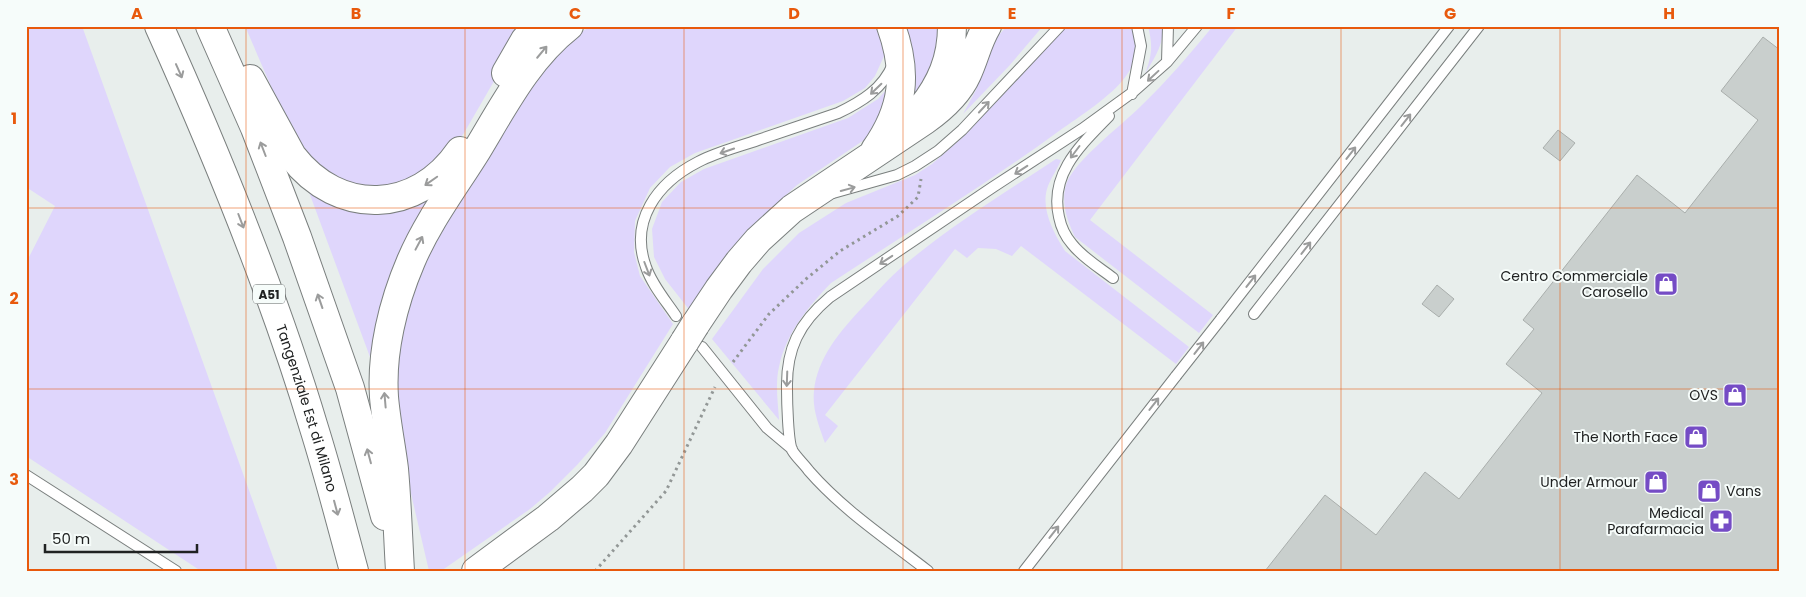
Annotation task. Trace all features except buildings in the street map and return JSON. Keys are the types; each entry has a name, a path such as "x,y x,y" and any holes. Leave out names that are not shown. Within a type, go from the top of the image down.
{"main road":[{"name":"Tangenziale Est di Milano","path":"159,26 194,104 231,195 279,322 314,429 354,571"},
{"path":"210,26 255,128 297,237 350,388 400,571"},
{"path":"217,26 258,93 292,156 300,166 316,181 331,190 356,197 375,199 400,197 432,182 444,170 468,139 525,40 537,26"},
{"path":"400,571 396,493 384,386 387,349 395,307 406,272 419,244 448,194 531,65 551,41 569,26"},
{"path":"896,140 926,103 940,82 950,54 952,26"},
{"path":"476,571 548,518 582,489 596,474 618,444 714,296 739,262 765,234 801,202 935,113 951,98 965,77 976,47 987,26"},
{"path":"870,156 892,123 900,95 902,71 894,36"}],"lane":[{"path":"801,202 897,175 924,161 962,130 1060,26"},
{"path":"792,449 787,400 787,376 790,355 801,329 822,304 837,292 1082,130 1133,92 1141,46 1137,26"},
{"path":"1167,62 1168,26"},
{"path":"1113,278 1081,254 1067,238 1061,225 1058,210 1058,191 1062,173 1076,151 1133,92 1167,62 1197,26"},
{"path":"1024,571 1450,26"},
{"path":"1254,314 1479,26"},
{"path":"894,36 895,62 886,78 857,104 838,113 698,162 676,176 656,196 648,206 641,231 643,256 651,278 724,376 767,428 792,449 816,478 846,507 928,571"},
{"path":"26,475 176,571"}],"path":[{"path":"1751,26 1755,30"},
{"path":"595,571 666,491 712,391 769,314 806,279 840,251 898,216 918,197 924,161"}],"shaded area":[{"path":"26,26 82,26 278,571 201,571 26,456 26,263 55,206 26,187"},
{"path":"245,26 526,26 464,133 447,156 405,186 360,188 334,179 298,149"},
{"path":"591,26 880,26 886,42 884,56 875,76 865,88 843,101 695,153 670,167 650,188 635,221 634,252 640,276 673,324 605,433 577,465 530,509 441,571 429,571 399,442 393,356 414,270 516,110 550,62 574,37"},
{"path":"903,26 940,26 941,59 908,111"},
{"path":"1007,26 1043,26 1009,66 963,114 976,90 991,44"},
{"path":"1066,26 1130,26 1135,39 1136,52 1133,64 1126,76 1113,91 1031,151 831,283 799,321 782,355 777,380 779,420 712,339 763,269 799,233 846,203 915,175 932,164 964,136"},
{"path":"1148,26 1162,26 1162,39 1158,51 1145,74 1151,50"},
{"path":"1213,26 1238,26 1090,220 1213,315 1199,333 1075,237 1067,217 1064,196 1067,182 1080,163 1160,87"},
{"path":"895,80 890,99 867,138 797,185 760,219 728,256 691,312 665,279 654,257 652,229 662,202 681,182 704,169 848,118 878,99"},
{"path":"1056,159 1061,160 1047,189 1046,205 1053,229 1065,251 1189,347 1176,364 1021,246 1012,256 996,249 978,248 967,258 955,249 825,415 838,426 825,443 816,417 814,404 816,379 831,345 846,325 903,266 939,237"},
{"path":"309,192 340,207 405,208 432,198 374,355 370,357"}],"place":[{"name":"Centro Commerciale Carosello","path":"1666,284"},
{"name":"OVS","path":"1735,395"},
{"name":"The North Face","path":"1696,437"},
{"name":"Under Armour","path":"1656,482"},
{"name":"Vans","path":"1709,491"},
{"name":"Medical Parafarmacia","path":"1721,521"}]}
